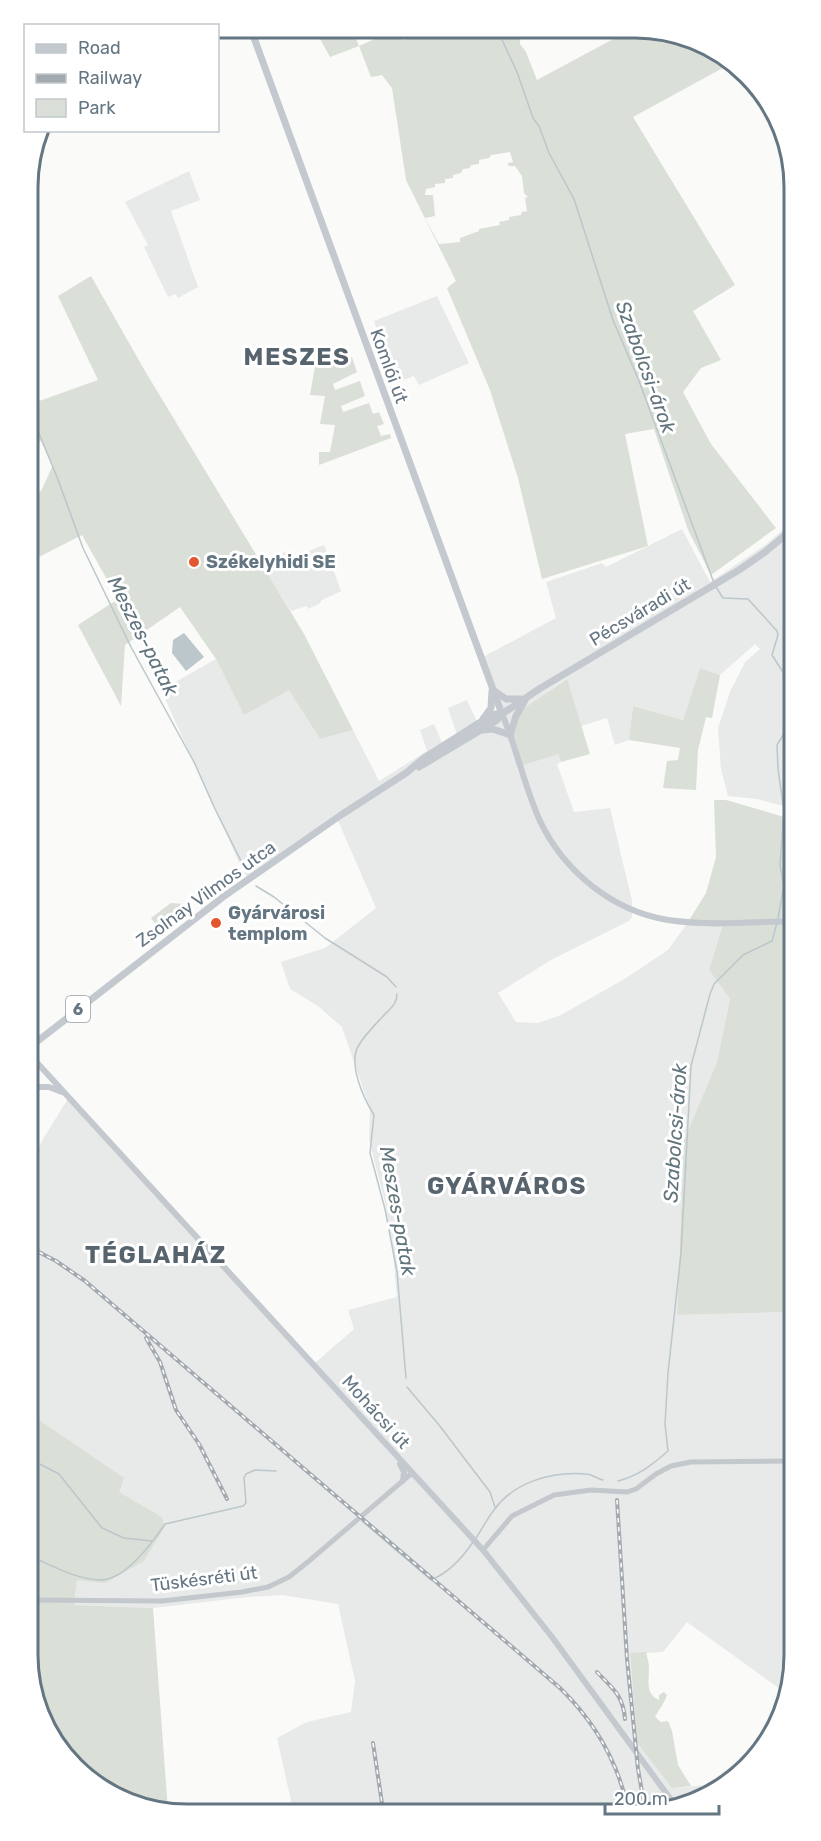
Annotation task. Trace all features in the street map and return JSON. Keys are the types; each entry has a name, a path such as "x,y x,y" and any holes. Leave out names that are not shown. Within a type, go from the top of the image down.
{"main road":[{"name":"Komlói út","path":"254,38 501,714"},
{"name":"Pécsváradi út","path":"501,714 715,585 765,552 784,536"},
{"path":"491,685 503,698 513,700 527,698"},
{"path":"491,685 491,708 480,727 510,735"},
{"path":"510,735 516,716 527,698"},
{"name":"Zsolnay Vilmos utca","path":"38,1041 215,903 340,815 480,727 495,714 501,714"},
{"path":"501,714 539,819 551,841 571,867 596,889 623,905 655,917 683,922 784,921"},
{"name":"Mohácsi út","path":"38,1064 481,1547 552,1637 670,1799"},
{"path":"42,1087 53,1080"},
{"path":"38,1087 64,1092"},
{"path":"394,1454 395,1460 403,1469 403,1481"}],"street":[{"path":"481,1547 512,1516 533,1503 554,1495 591,1490 633,1490 671,1466 691,1462 783,1461"},
{"name":"Tüskésréti út","path":"38,1600 162,1601 261,1589 289,1576 412,1473"}],"shaded area":[{"path":"189,171 200,200 171,211 198,287 178,298 175,294 168,297 144,247 148,245 125,202"},
{"path":"437,296 469,363 419,385 414,376 395,383 374,321"},
{"path":"682,529 710,582 765,545 784,529 784,806 757,799 728,796 721,769 718,728 730,692 745,662 760,649 755,644 720,675 700,668 683,720 633,706 629,740 615,745 607,718 581,726 566,679 521,710 514,732 558,754 561,762 557,764 574,812 610,808 632,901 632,917 629,921 551,960 498,993 516,1022 538,1023 561,1015 626,978 668,950 686,925 722,926 709,970 730,999 717,1062 684,1140 677,1315 783,1312 783,1664 779,1688 687,1622 663,1652 630,1654 637,1743 672,1788 706,1785 735,1764 709,1784 673,1798 634,1804 292,1804 277,1738 307,1722 351,1712 355,1681 338,1604 282,1595 153,1608 74,1605 77,1580 144,1561 165,1527 162,1517 118,1492 123,1478 38,1419 38,1150 69,1097 315,1363 354,1329 348,1310 397,1297 385,1202 369,1140 370,1109 342,1027 318,1006 290,989 281,962 325,948 376,908 336,816 248,878 161,690 216,659 244,714 289,689 320,739 353,730 379,781 427,751 420,730 434,724 442,743 457,735 448,708 467,700 479,726 498,715 495,685 483,657 556,618 546,582 602,563 606,567"},
{"path":"324,545 341,591 308,609 307,606 291,611 262,565 285,552 291,558"},
{"path":"184,633 204,657 186,671 172,653 173,640"}],"green space":[{"path":"320,38 356,38 359,46 330,57"},
{"path":"377,38 403,38 404,40 409,38 520,38 520,44 526,52 537,80 615,38 654,39 682,45 723,68 633,117 735,285 693,311 721,360 701,368 683,392 711,444 776,528 711,575 688,530 654,429 625,434 648,546 542,579 518,478 490,390 447,288 456,281 406,180 392,88 382,75 371,77 359,46","holes":["510,152 513,162 508,163 508,166 515,166 522,176 524,193 528,197 525,198 527,211 499,222 500,225 479,229 479,231 460,238 460,242 439,244 425,218 435,216 433,195 425,195 426,189 435,187 435,184 445,183 445,179 453,178 453,175 461,173 463,169 470,168 471,165 479,164 479,160 489,158 491,155"]},
{"path":"91,276 145,371 304,634 353,730 320,739 289,690 244,715 216,659 180,607 125,645 121,706 78,625 118,599 82,535 38,557 38,491 41,491 53,465 41,441 38,442 38,401 98,380 58,296"},
{"path":"352,357 357,372 333,384 335,390 360,381 365,396 341,406 343,412 369,403 373,414 379,412 384,424 377,426 381,436 390,434 391,438 319,465 319,452 330,452 335,425 320,424 325,396 310,395 315,367 327,367"},
{"path":"700,668 720,675 712,718 706,717 698,750 696,790 663,788 667,761 678,760 680,748 629,740 633,706 683,720"},
{"path":"567,679 590,754 561,762 558,754 517,767 508,736 514,732 521,710"},
{"path":"714,800 726,800 784,817 783,1312 677,1315 684,1140 717,1062 730,999 709,970 722,927 686,925 706,893 716,857"},
{"path":"171,903 184,904 176,919 161,932 151,918"},
{"path":"38,1419 124,1478 119,1492 162,1517 165,1527 144,1561 105,1583 77,1580 74,1605 153,1608 167,1802 139,1796 121,1788 88,1766 68,1745 49,1711 39,1674 38,1654"},
{"path":"646,1652 650,1690 659,1700 659,1695 664,1692 667,1695 655,1717 661,1722 668,1721 678,1765 691,1786 672,1788 637,1743 630,1653"}],"waterway":[{"name":"Szabolcsi-árok","path":"501,38 517,72 533,118 574,199 613,320 639,381 714,583"},
{"name":"Meszes-patak","path":"38,431 83,548 131,647 194,762 246,871"},
{"name":"Szabolcsi-árok","path":"716,587 723,598 748,599 777,631 772,655 784,673"},
{"name":"Szabolcsi-árok","path":"784,734 777,745 784,808"},
{"name":"Szabolcsi-árok","path":"784,817 780,865 784,884"},
{"name":"Meszes-patak","path":"256,886 274,897 325,938 387,977 396,987"},
{"name":"Szabolcsi-árok","path":"778,918 784,889"},
{"name":"Szabolcsi-árok","path":"618,1481 644,1469 668,1451 665,1424 668,1373 681,1253 691,1066 710,994 714,984 743,955 772,941 777,923"},
{"name":"Meszes-patak","path":"397,994 394,1005 359,1045 355,1061 358,1081 374,1115 370,1153 385,1209 397,1272 406,1378"},
{"name":"Meszes-patak","path":"407,1387 490,1492 495,1507"},
{"path":"38,1463 59,1474 102,1528 124,1538 152,1541"},
{"path":"38,1560 82,1577 109,1579 128,1568 165,1524 243,1506 246,1503 244,1478 246,1474 255,1470 276,1471"},
{"name":"Szabolcsi-árok","path":"476,1538 502,1500 535,1480 560,1474 588,1474 603,1480"},
{"path":"362,1521 431,1580 455,1564 473,1542"}],"railway":[{"path":"38,1252 85,1281 560,1688 584,1714 603,1743 618,1775 627,1804"},
{"path":"146,1338 160,1362 176,1410 199,1444 227,1499"},
{"path":"617,1500 627,1659 638,1769 644,1803"},
{"path":"597,1672 619,1698 625,1719"},
{"path":"373,1743 382,1804"}],"place":[{"name":"Székelyhidi SE","path":"194,562"},
{"name":"Gyárvárosi templom","path":"216,923"}],"district":[{"name":"MESZES","path":"297,357"},
{"name":"GYÁRVÁROS","path":"507,1186"},
{"name":"TÉGLAHÁZ","path":"156,1255"}]}
